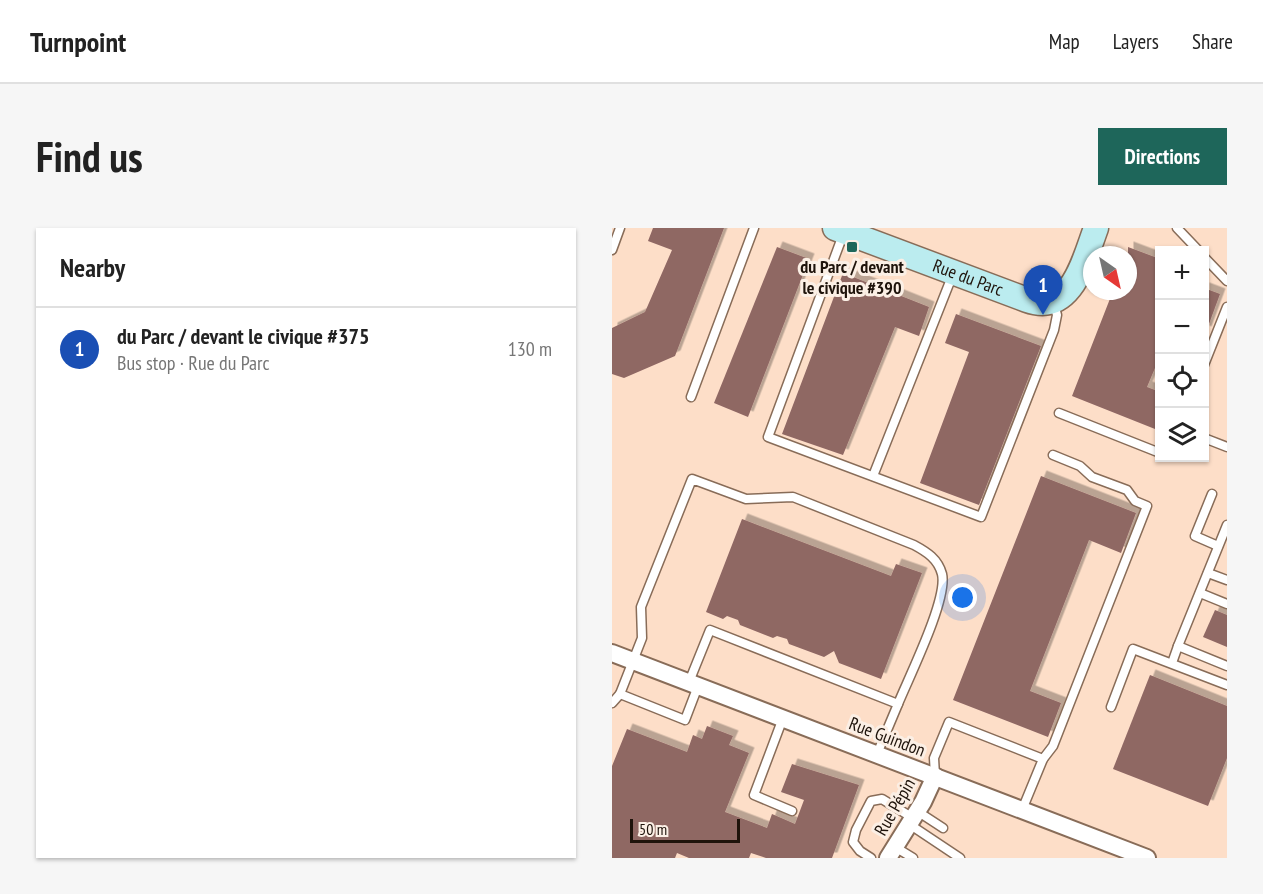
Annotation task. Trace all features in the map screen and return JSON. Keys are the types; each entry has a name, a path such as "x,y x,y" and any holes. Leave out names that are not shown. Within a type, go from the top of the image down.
{"street":[{"path":"1052,302 1071,288 1096,228"},
{"name":"Rue du Parc","path":"840,230 1033,303 1052,302"},
{"name":"Rue Guindon","path":"612,653 1147,858"},
{"name":"Rue Pépin","path":"892,853 935,776"}],"lane":[{"path":"612,250 620,228"},
{"path":"691,397 754,228"},
{"path":"1176,228 1194,246"},
{"path":"840,230 768,437 981,517 1054,330 1057,315 1052,302"},
{"path":"1209,262 1227,281"},
{"path":"873,476 949,284 957,274"},
{"path":"1209,354 1224,323 1227,307"},
{"path":"1059,413 1155,451"},
{"path":"1209,440 1227,447"},
{"path":"1022,810 1043,759 1053,746 1147,506 1135,501 1127,490 1092,477 1080,466 1053,455"},
{"path":"612,703 620,694 634,661 642,638 641,607 692,479 746,499 793,497 914,545 931,555 942,573 942,595 877,754"},
{"path":"1212,494 1196,536 1218,546"},
{"path":"1172,663 1227,525"},
{"path":"1208,573 1227,580"},
{"path":"1200,593 1227,604"},
{"path":"620,694 684,720 710,630 898,704"},
{"path":"1178,646 1227,666"},
{"path":"1111,707 1133,649 1227,686"},
{"path":"783,718 754,795 792,811"},
{"path":"935,776 934,759 949,722 1043,759"},
{"path":"871,858 860,851 853,842 856,830 871,801 882,799 913,818 960,858"},
{"path":"913,818 943,828"},
{"path":"892,853 913,858"}],"shaded area":[{"path":"612,228 1227,228 1227,858 612,858"}],"building":[{"path":"653,228 724,228 675,356 624,378 612,374 612,328 645,312 672,250 648,241"},
{"path":"777,247 809,259 748,417 714,403"},
{"path":"1137,250 1155,257 1155,368 1147,387 1155,390 1155,429 1072,396 1109,300 1137,300"},
{"path":"843,273 929,307 919,336 895,327 843,455 782,434"},
{"path":"1209,290 1220,294 1209,324"},
{"path":"956,314 1041,346 979,505 920,483 969,352 945,343"},
{"path":"1041,476 1136,513 1121,553 1089,540 1030,691 1061,703 1048,737 953,700"},
{"path":"742,519 891,576 896,564 922,573 881,679 839,663 834,651 824,657 789,644 787,639 777,636 773,638 740,625 738,620 727,616 723,619 706,612"},
{"path":"1215,610 1227,615 1227,647 1203,637"},
{"path":"1150,675 1227,706 1227,758 1208,806 1113,769"},
{"path":"707,726 733,736 729,745 749,753 725,812 767,828 772,814 795,824 804,800 781,792 792,764 859,785 832,858 766,858 751,853 749,858 689,858 677,853 675,858 612,858 612,766 627,729 687,752 693,735 702,739"}],"place":[{"name":"du Parc / devant le civique #390","path":"852,247"},
{"name":"du Parc / devant le civique #375","path":"1043,315"}]}
